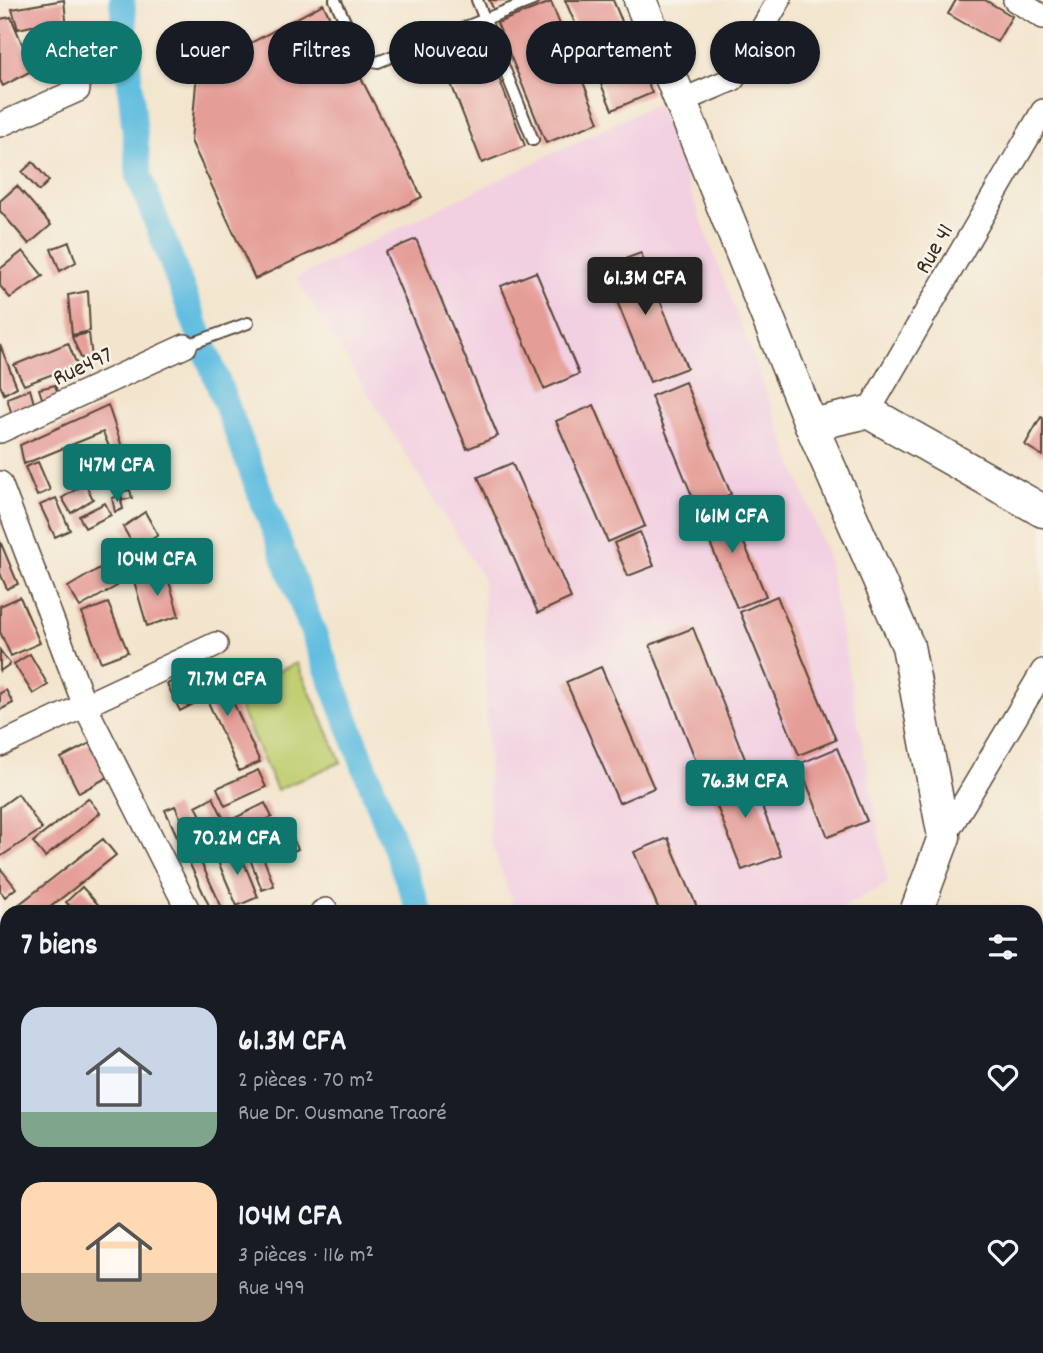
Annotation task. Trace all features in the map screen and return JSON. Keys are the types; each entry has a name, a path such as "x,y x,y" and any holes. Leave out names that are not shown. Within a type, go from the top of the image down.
{"main road":[{"path":"640,0 811,425 908,646 944,837 919,905"},
{"path":"811,425 868,412 1043,511"}],"street":[{"path":"681,101 733,79 779,0"},
{"path":"1015,0 1043,17"},
{"path":"0,125 78,90"},
{"name":"Rue 41","path":"868,412 1043,111"},
{"name":"Rue497","path":"0,431 185,346"},
{"path":"0,483 85,706 185,905"},
{"path":"0,745 216,644"},
{"path":"944,837 1043,671"}],"lane":[{"path":"335,0 357,47 368,60 378,62 533,0"},
{"path":"477,0 533,140"},
{"path":"185,346 247,323"}],"shaded area":[{"path":"657,103 827,554 888,883 848,905 513,905 490,837 483,578 296,278"}],"green space":[{"path":"297,663 341,762 277,790 232,691"}],"building":[{"path":"64,0 66,21 21,21 21,28 18,29 12,9"},
{"path":"489,0 516,0 494,10"},
{"path":"565,0 613,0 622,21 574,21"},
{"path":"956,0 985,0 1012,16 997,42 948,14"},
{"path":"551,2 559,21 526,21 526,84 584,84 599,122 546,143 512,60 512,21 502,21"},
{"path":"323,4 332,21 292,21"},
{"path":"11,17 21,41 21,76 3,86 0,80 0,19"},
{"path":"268,34 268,84 364,84 422,197 255,279 191,141 196,84 254,84 254,41"},
{"path":"451,84 501,84 525,146 482,163"},
{"path":"601,84 648,84 652,93 612,110"},
{"path":"33,162 49,181 39,191 22,172"},
{"path":"17,186 51,225 29,244 0,211 0,201"},
{"path":"416,239 498,436 467,449 385,252"},
{"path":"69,242 76,262 60,271 51,249"},
{"path":"23,251 43,276 10,298 0,286 0,269"},
{"path":"641,253 687,368 650,382 603,267"},
{"path":"536,272 579,374 544,389 501,286"},
{"path":"88,291 90,331 72,335 68,295"},
{"path":"89,333 92,358 81,358 72,337"},
{"path":"68,343 77,365 24,385 14,365"},
{"path":"0,345 17,387 4,394 0,385"},
{"path":"685,382 731,494 697,508 651,396"},
{"path":"55,385 60,400 44,404 39,389"},
{"path":"30,389 35,407 12,415 7,398"},
{"path":"108,405 123,450 112,454 103,432 24,464 20,445"},
{"path":"594,405 645,526 608,542 556,421"},
{"path":"1041,417 1043,418 1043,456 1025,445"},
{"path":"125,456 128,467 119,469 116,457"},
{"path":"38,462 50,490 37,496 25,467"},
{"path":"512,463 571,598 538,613 478,477"},
{"path":"85,484 93,499 71,513 62,498"},
{"path":"130,490 132,498 123,500 120,492"},
{"path":"120,496 123,509 115,512 112,498"},
{"path":"56,498 70,530 55,537 40,505"},
{"path":"727,502 766,596 737,608 698,514"},
{"path":"105,503 111,515 85,528 79,516"},
{"path":"145,512 158,535 136,550 123,527"},
{"path":"640,532 654,566 628,576 614,543"},
{"path":"0,541 18,584 7,589 0,573"},
{"path":"160,541 168,567 151,571 147,568 129,578 122,567"},
{"path":"105,565 117,586 80,607 68,587"},
{"path":"166,571 179,616 147,626 134,581"},
{"path":"777,596 836,740 799,755 740,612"},
{"path":"20,597 40,643 11,656 0,632 0,606"},
{"path":"108,603 128,652 101,662 82,613"},
{"path":"693,628 745,759 702,776 650,645"},
{"path":"0,650 10,664 0,671"},
{"path":"30,654 48,685 33,694 14,664"},
{"path":"216,664 260,762 239,771 195,673"},
{"path":"601,667 654,788 619,803 566,682"},
{"path":"188,674 201,700 180,711 167,684"},
{"path":"6,690 13,703 0,710 0,693"},
{"path":"90,743 108,777 79,793 61,758"},
{"path":"837,748 867,821 828,837 799,764"},
{"path":"258,770 266,787 225,806 217,788"},
{"path":"748,770 781,856 742,870 709,786"},
{"path":"18,794 42,829 0,857 0,807"},
{"path":"213,797 235,842 218,850 196,806"},
{"path":"88,798 100,813 45,857 33,842"},
{"path":"265,803 272,817 240,833 233,819"},
{"path":"175,806 221,905 209,905 165,810"},
{"path":"285,822 298,849 279,858 266,831"},
{"path":"254,833 274,886 262,890 242,838"},
{"path":"668,838 696,905 657,905 634,852"},
{"path":"103,839 116,855 53,905 18,905"},
{"path":"238,848 258,897 237,905 216,857"},
{"path":"0,868 16,888 5,897 0,891"},
{"path":"82,887 99,905 69,905 66,902"}],"waterway":[{"path":"122,0 139,176 417,905"}]}
